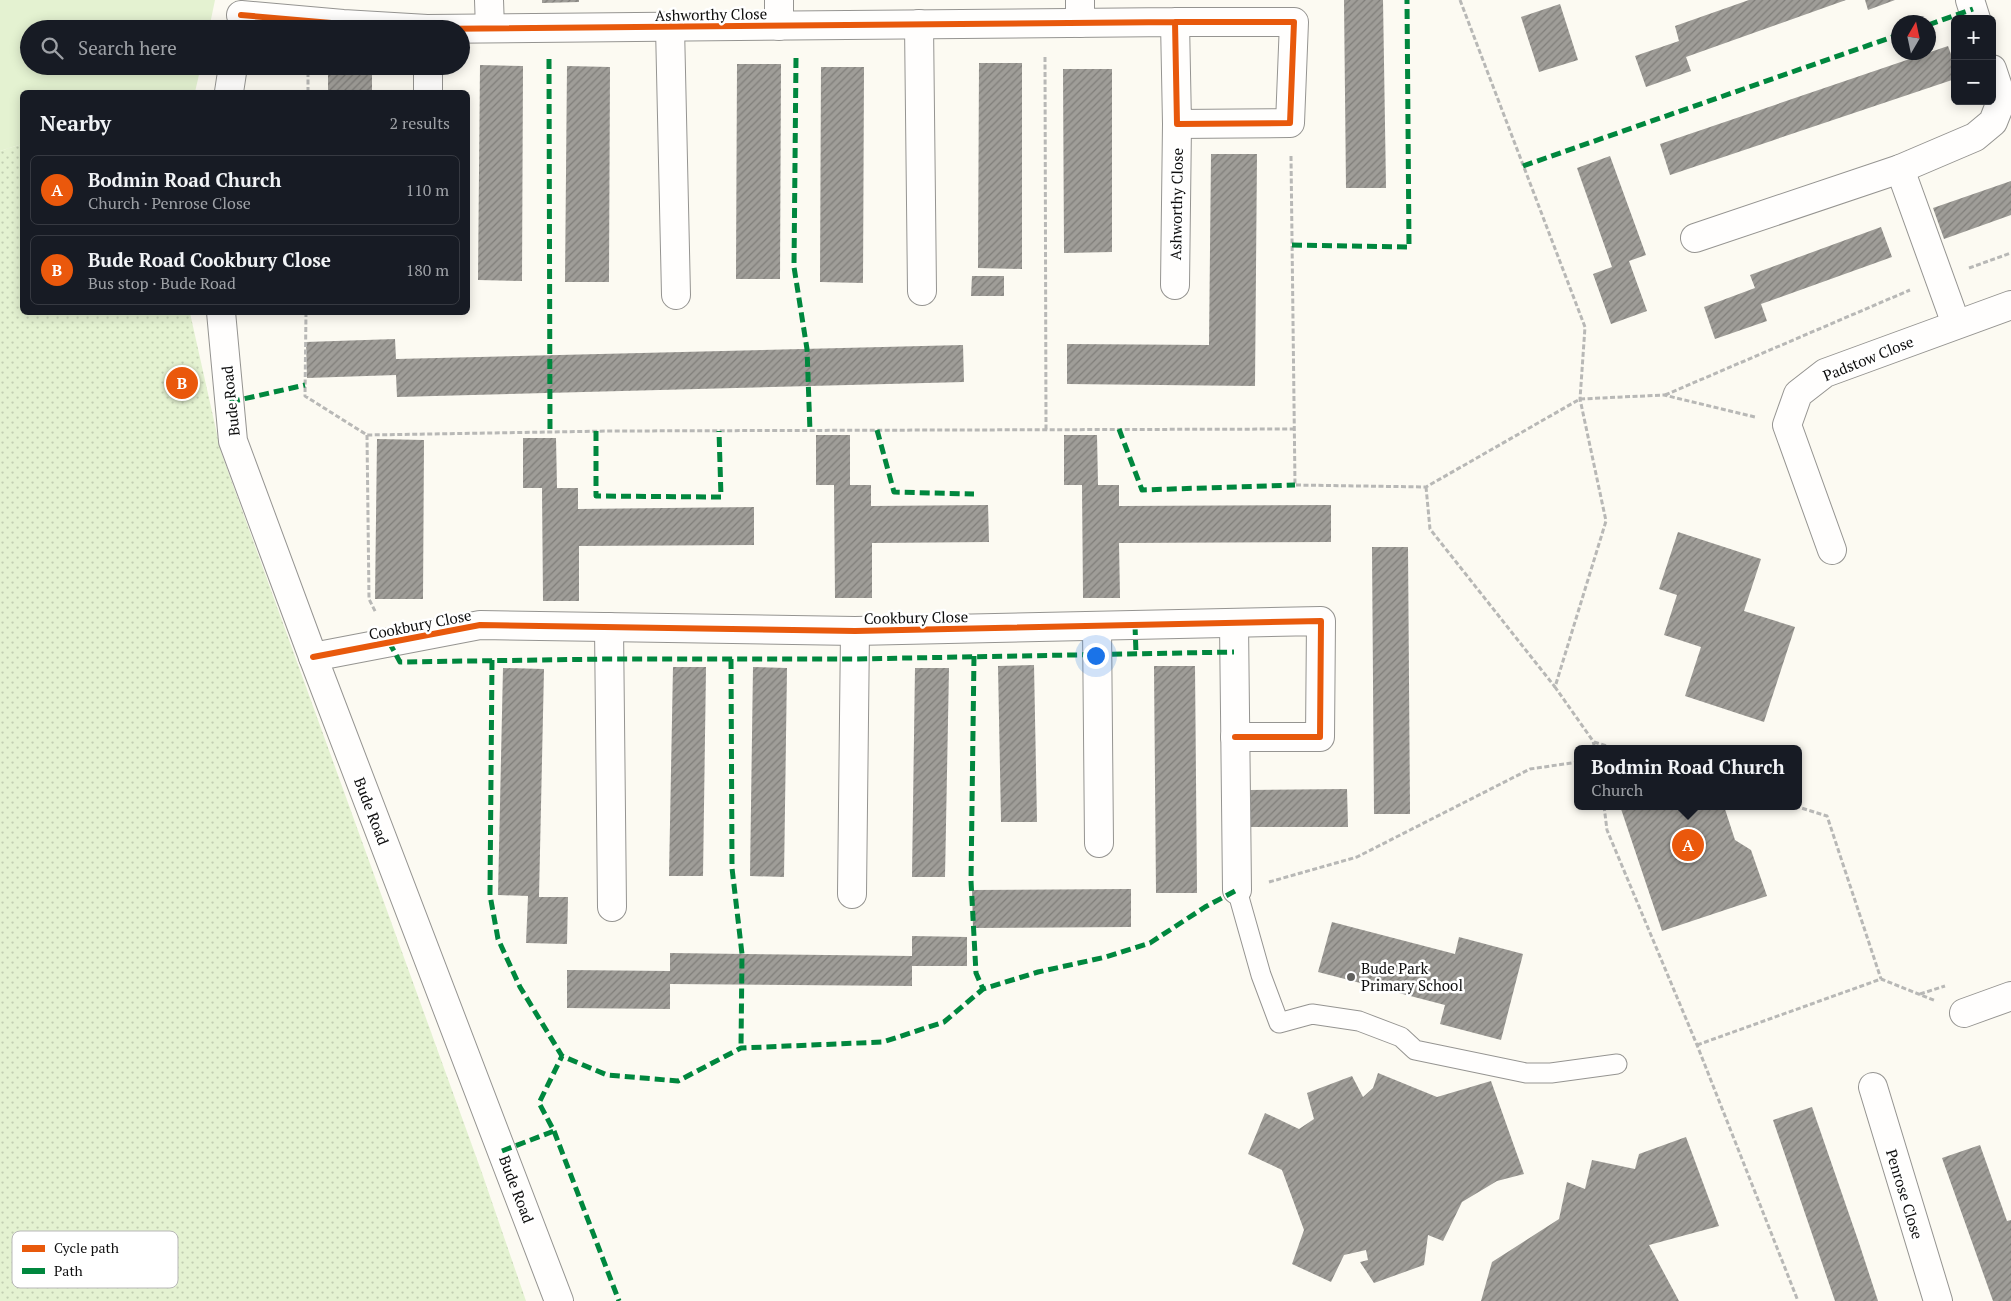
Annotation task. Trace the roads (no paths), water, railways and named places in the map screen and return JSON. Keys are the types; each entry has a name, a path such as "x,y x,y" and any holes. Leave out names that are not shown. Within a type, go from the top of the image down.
{"street":[{"path":"489,0 490,28"},
{"path":"1970,0 1975,15"},
{"name":"Ashworthy Close","path":"470,28 670,27 779,13 919,24 1080,11 1175,22 1294,22 1290,123 1177,124"},
{"name":"Ashworthy Close","path":"241,14 302,20"},
{"name":"Ashworthy Close","path":"1174,285 1177,124 1175,22"},
{"path":"919,24 922,291"},
{"name":"Ashworthy Close","path":"670,27 676,295"},
{"path":"229,90 232,75"},
{"path":"428,75 428,90"},
{"path":"1695,238 1900,170 1975,137 1993,122 2002,99 1996,80"},
{"path":"1900,170 1956,324"},
{"name":"Padstow Close","path":"1832,550 1788,425 1798,394 1825,373 2011,305"},
{"name":"Bude Road","path":"221,315 233,441 313,657 559,1301"},
{"name":"Cookbury Close","path":"313,657 480,625 855,631 1321,621 1320,737 1234,737"},
{"path":"1234,623 1237,890"},
{"path":"1097,626 1099,843"},
{"path":"609,627 612,907"},
{"name":"Cookbury Close","path":"852,894 855,631"},
{"path":"1964,1013 2011,996"},
{"name":"Penrose Close","path":"1873,1087 1938,1301"}],"lane":[{"path":"1237,890 1261,975 1279,1023 1312,1014 1359,1021 1401,1037 1415,1050 1526,1073 1551,1073 1617,1064"}],"place":[{"name":"Bude Road Cookbury Close","path":"182,383"},
{"name":"Bodmin Road Church","path":"1688,845"},
{"name":"Bude Park Primary School","path":"1351,977"}]}
